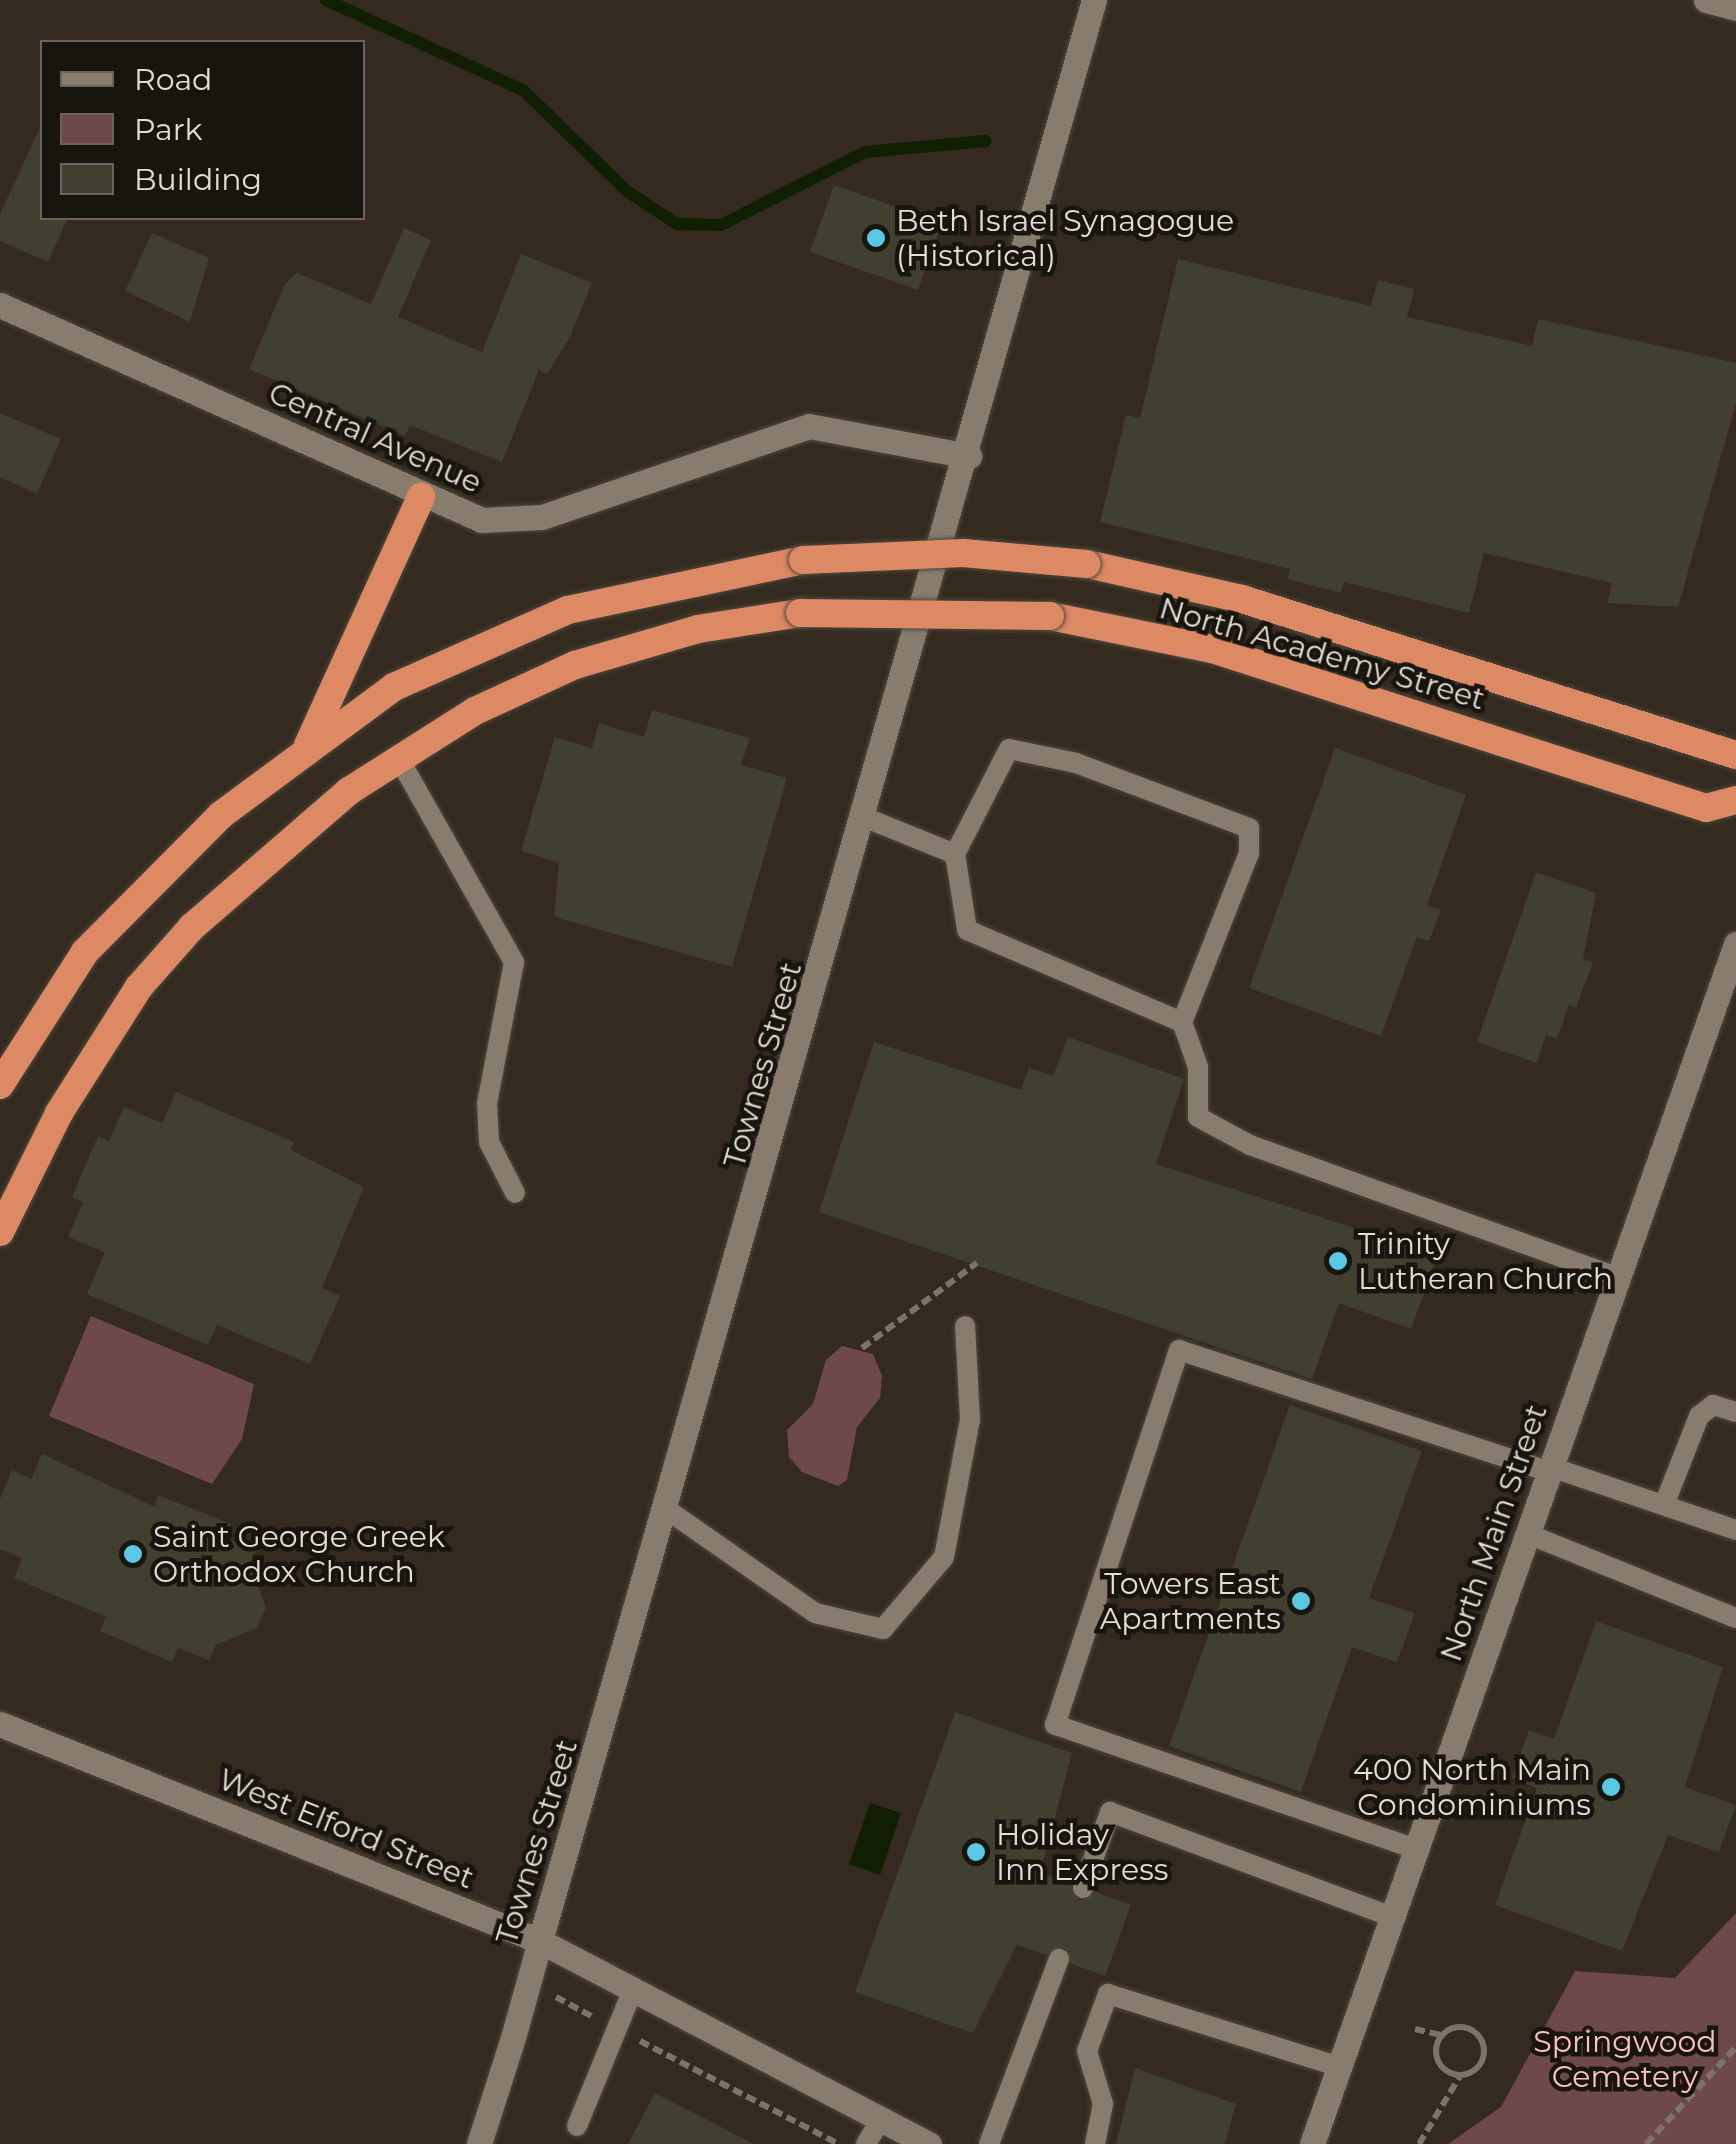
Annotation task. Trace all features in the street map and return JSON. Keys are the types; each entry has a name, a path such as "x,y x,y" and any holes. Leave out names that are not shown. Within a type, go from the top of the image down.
{"highway":[{"path":"307,747 421,496"},
{"name":"North Academy Street","path":"0,1085 86,952 221,814 307,747 394,687 568,610 803,560 963,553 1087,564 1242,600 1736,755"},
{"name":"North Academy Street","path":"0,1232 59,1114 139,987 297,832 398,757 575,666 698,629 800,613 1050,616 1212,649 1706,808 1736,800"}],"street":[{"name":"Townes Street","path":"479,2144 668,1511 969,456 1094,0"},
{"path":"1706,0 1736,8"},
{"name":"Central Avenue","path":"0,305 482,520 542,517 809,426 969,456"},
{"name":"North Main Street","path":"1312,2144 1736,944"},
{"name":"West Elford Street","path":"0,1724 540,1941 929,2144"}],"lane":[{"path":"1182,1022 967,930 955,854 1009,748 1076,763 1250,828 1244,866 1182,1022 1198,1066 1198,1117 1250,1145 1619,1278"},
{"path":"398,757 514,962 487,1103 488,1142 515,1192"},
{"path":"866,818 955,854"},
{"path":"668,1511 815,1613 883,1629 944,1557 970,1420 965,1326"},
{"path":"1416,1849 1055,1725 1179,1350 1736,1530"},
{"path":"1664,1505 1689,1435 1713,1405 1736,1412"},
{"path":"1528,1534 1736,1618"},
{"path":"1083,1888 1110,1812 1392,1917"},
{"path":"989,2144 1059,1959"},
{"path":"577,2126 614,2027 632,1992"},
{"path":"1095,2144 1103,2104 1087,2051 1108,1994 1340,2067"},
{"path":"866,2144 881,2119"}],"path":[{"path":"862,1348 977,1263"},
{"path":"528,1983 838,2144"},
{"path":"1415,2028 1442,2034 1464,2027 1483,2042 1480,2065 1460,2076 1418,2144"},
{"path":"1442,2034 1439,2065 1460,2076"},
{"path":"1646,2144 1736,2047"}],"green space":[{"path":"91,1316 254,1384 242,1439 212,1484 49,1416"},
{"path":"842,1346 873,1354 882,1376 880,1398 857,1427 847,1480 838,1486 802,1472 789,1457 787,1430 813,1404 826,1360"},
{"name":"Springwood Cemetery","path":"1736,1913 1736,2144 1448,2144 1501,2107 1575,1971 1675,1978"}],"shaded area":[{"path":"870,1803 901,1813 880,1875 849,1864"}],"building":[{"path":"40,127 40,220 67,220 48,262 0,241 0,214"},
{"name":"Beth Israel Synagogue (Historical)","path":"834,185 942,223 918,290 810,252"},
{"path":"404,228 431,240 398,317 482,352 521,254 592,283 569,339 547,374 539,370 502,462 410,425 405,436 249,369 285,284 297,273 371,304"},
{"path":"152,233 209,258 190,322 125,291"},
{"path":"1178,259 1371,306 1378,280 1414,289 1407,317 1532,346 1538,319 1736,363 1736,403 1678,607 1607,603 1612,583 1484,553 1469,613 1344,582 1341,593 1287,579 1290,569 1100,522 1126,415 1140,418"},
{"path":"0,413 61,439 37,494 0,477"},
{"path":"652,710 750,738 741,765 787,778 732,967 554,917 559,863 521,851 555,737 592,748 599,723 644,737"},
{"path":"1335,748 1466,795 1427,905 1441,910 1429,941 1417,937 1381,1036 1249,988"},
{"path":"1536,872 1596,893 1583,959 1593,962 1576,1008 1569,1005 1557,1039 1546,1035 1537,1063 1477,1042"},
{"path":"1068,1037 1184,1079 1156,1164 1438,1255 1411,1329 1339,1303 1312,1379 819,1212 874,1042 1021,1090 1029,1068 1053,1076"},
{"path":"176,1092 294,1142 291,1150 364,1187 322,1288 340,1296 310,1364 217,1325 208,1345 87,1294 105,1252 68,1237 83,1202 72,1197 98,1136 109,1141 124,1107 162,1123"},
{"name":"Towers East Apartments","path":"1290,1405 1422,1451 1369,1598 1415,1613 1397,1662 1352,1647 1301,1792 1169,1746"},
{"name":"Saint George Greek Orthodox Church","path":"42,1454 155,1507 158,1495 231,1524 225,1538 256,1550 250,1564 266,1608 257,1628 216,1645 209,1660 178,1648 172,1662 100,1631 106,1617 14,1578 22,1558 0,1549 0,1499 12,1470 31,1479"},
{"name":"400 North Main Condominiums","path":"1596,1621 1723,1667 1685,1787 1736,1805 1719,1852 1668,1835 1622,1951 1495,1905 1537,1788 1512,1778 1529,1730 1554,1739"},
{"name":"Holiday Inn Express","path":"955,1712 1072,1753 1040,1873 1070,1883 1079,1901 1096,1892 1131,1905 1105,1976 1072,1964 1063,1946 1046,1955 1017,1945 973,2033 855,1992"},
{"path":"1135,2068 1236,2104 1225,2144 1116,2144"},
{"path":"655,2093 754,2144 628,2144"}],"waterway":[{"path":"326,0 523,90 628,192 677,224 721,225 865,152 985,141"}],"place":[{"name":"Beth Israel Synagogue (Historical)","path":"876,238"},
{"name":"Trinity Lutheran Church","path":"1338,1261"},
{"name":"Saint George Greek Orthodox Church","path":"133,1554"},
{"name":"Towers East Apartments","path":"1301,1601"},
{"name":"400 North Main Condominiums","path":"1611,1787"},
{"name":"Holiday Inn Express","path":"976,1852"}]}
